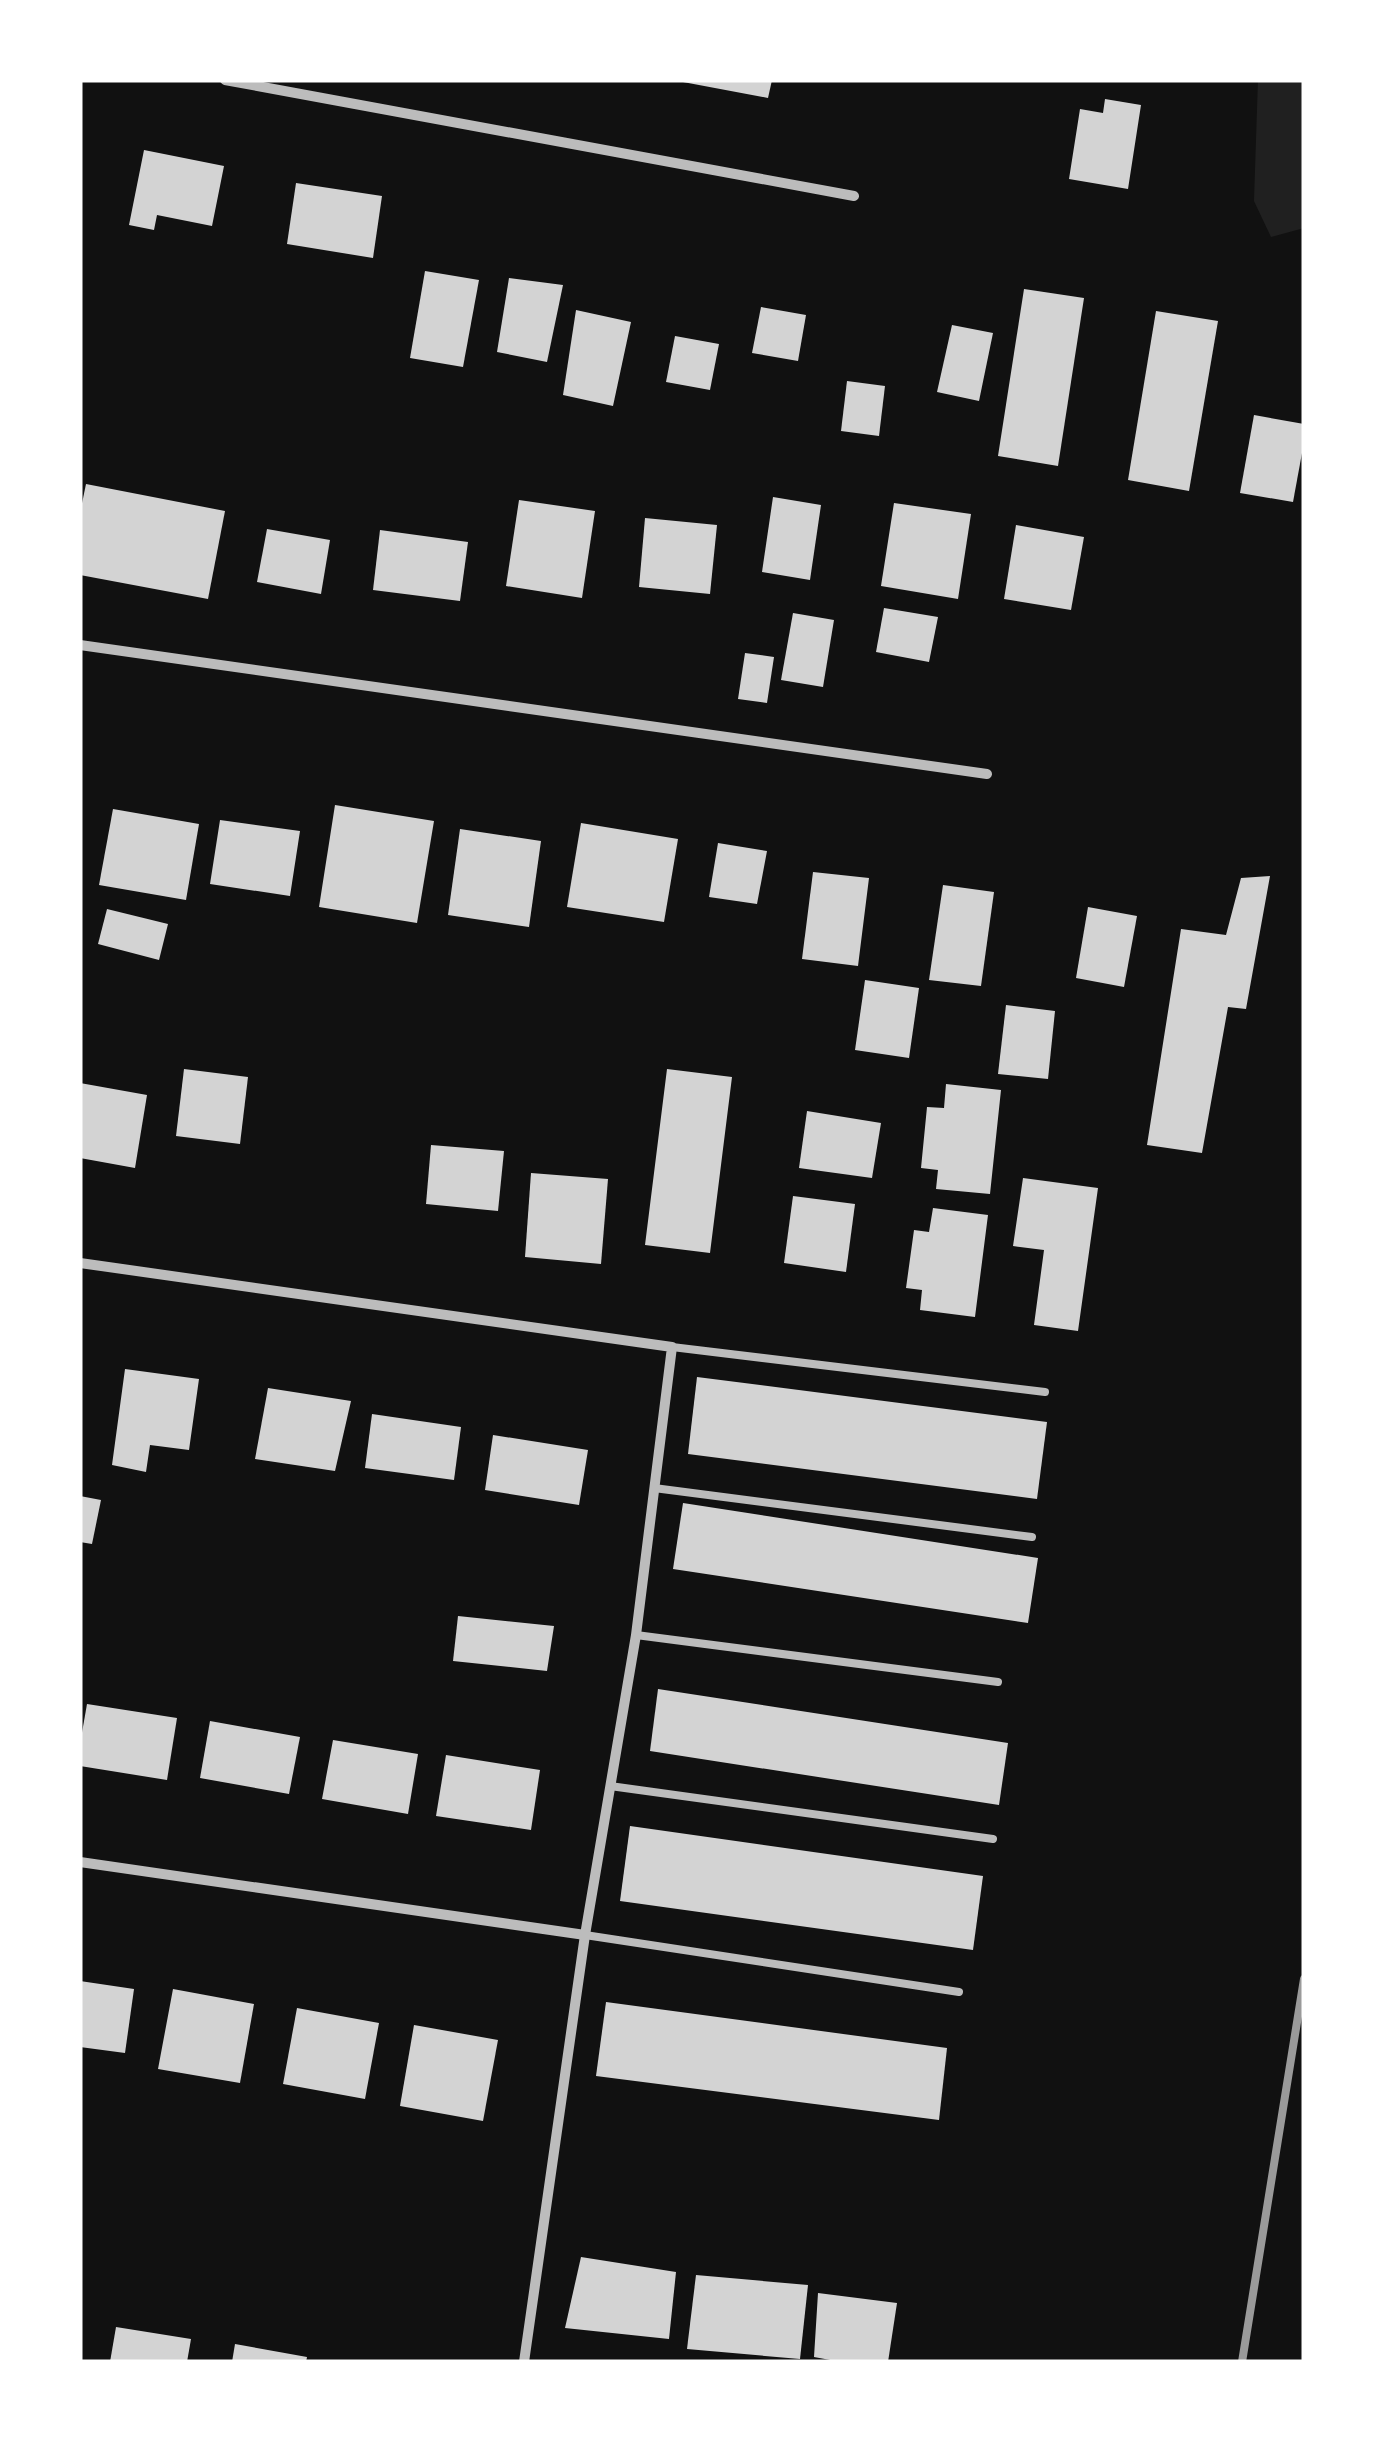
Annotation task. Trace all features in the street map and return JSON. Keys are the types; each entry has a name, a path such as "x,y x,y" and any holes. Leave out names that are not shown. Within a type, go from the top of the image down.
{"street":[{"path":"225,80 854,196"},
{"path":"80,645 987,774"},
{"path":"80,1264 672,1347 636,1635 585,1935 524,2362"},
{"path":"80,1862 585,1935"}],"lane":[{"path":"672,1347 1045,1392"},
{"path":"654,1488 1032,1536"},
{"path":"636,1635 998,1682"},
{"path":"610,1786 992,1839"},
{"path":"585,1935 959,1992"}],"shaded area":[{"path":"1258,80 1304,80 1304,228 1271,237 1254,201"}],"building":[{"path":"684,80 772,80 768,98"},
{"path":"1105,99 1141,105 1128,189 1069,179 1080,109 1103,113"},
{"path":"144,150 224,166 212,226 157,215 154,230 129,225"},
{"path":"296,183 382,196 373,258 287,244"},
{"path":"425,271 479,280 463,367 410,358"},
{"path":"509,278 563,285 547,362 497,352"},
{"path":"1024,289 1084,298 1058,466 998,456"},
{"path":"761,307 806,315 798,361 752,353"},
{"path":"576,310 631,322 613,406 563,395"},
{"path":"1156,311 1218,321 1189,491 1128,480"},
{"path":"952,325 993,333 979,401 937,392"},
{"path":"675,336 719,344 710,390 666,382"},
{"path":"847,381 885,386 879,436 841,431"},
{"path":"1254,415 1304,424 1293,502 1240,493"},
{"path":"86,484 225,511 208,599 80,575 80,513"},
{"path":"773,497 821,505 810,580 762,572"},
{"path":"519,500 595,511 582,598 506,586"},
{"path":"894,503 971,514 958,599 881,586"},
{"path":"645,518 717,525 710,594 639,587"},
{"path":"1016,525 1084,537 1071,610 1004,599"},
{"path":"267,529 330,540 321,594 257,582"},
{"path":"380,530 468,542 460,601 373,590"},
{"path":"884,608 938,617 929,662 876,652"},
{"path":"793,613 834,620 823,687 781,680"},
{"path":"745,653 774,657 767,703 738,699"},
{"path":"335,805 434,821 417,923 319,907"},
{"path":"113,809 199,824 186,900 99,885"},
{"path":"220,820 300,831 290,896 210,884"},
{"path":"581,823 678,839 664,922 567,907"},
{"path":"460,829 541,841 529,927 448,915"},
{"path":"718,843 767,851 757,904 709,897"},
{"path":"813,872 869,878 858,966 802,959"},
{"path":"1270,876 1246,1009 1228,1007 1202,1153 1147,1145 1181,929 1226,935 1241,878"},
{"path":"943,885 994,892 981,986 929,980"},
{"path":"1088,907 1137,916 1124,987 1076,978"},
{"path":"107,909 168,924 159,960 98,944"},
{"path":"865,980 919,988 909,1058 855,1050"},
{"path":"1006,1005 1055,1011 1048,1079 998,1074"},
{"path":"184,1069 248,1077 240,1144 176,1136"},
{"path":"667,1069 732,1077 710,1253 645,1245"},
{"path":"80,1083 147,1095 135,1168 80,1158"},
{"path":"946,1084 1001,1090 990,1194 936,1189 938,1170 921,1168 927,1107 944,1108"},
{"path":"807,1111 881,1123 872,1178 799,1168"},
{"path":"431,1145 504,1151 498,1211 426,1204"},
{"path":"531,1173 608,1179 601,1264 525,1257"},
{"path":"1023,1178 1098,1188 1078,1331 1034,1325 1044,1250 1013,1246"},
{"path":"793,1196 855,1204 846,1272 784,1263"},
{"path":"933,1208 988,1215 975,1317 920,1310 922,1290 906,1288 914,1230 929,1232"},
{"path":"125,1369 199,1379 189,1450 150,1445 146,1472 112,1465"},
{"path":"697,1377 1047,1422 1037,1499 688,1454"},
{"path":"268,1388 351,1401 335,1471 255,1459"},
{"path":"372,1414 461,1427 454,1480 365,1468"},
{"path":"493,1435 588,1450 579,1505 485,1490"},
{"path":"80,1496 101,1500 92,1544 80,1542"},
{"path":"683,1503 1038,1558 1028,1623 673,1569"},
{"path":"458,1616 554,1626 547,1671 453,1661"},
{"path":"658,1689 1008,1743 999,1805 650,1751"},
{"path":"87,1704 177,1718 167,1780 80,1766"},
{"path":"210,1721 300,1737 289,1794 200,1778"},
{"path":"333,1740 418,1754 408,1814 322,1799"},
{"path":"446,1755 540,1770 531,1830 436,1816"},
{"path":"630,1826 983,1876 973,1950 620,1901"},
{"path":"80,1981 134,1989 125,2053 80,2047"},
{"path":"173,1989 254,2004 240,2083 158,2069"},
{"path":"606,2002 947,2048 939,2120 596,2076"},
{"path":"297,2008 379,2023 365,2099 283,2084"},
{"path":"414,2025 498,2040 483,2121 400,2106"},
{"path":"581,2257 676,2272 669,2339 565,2328"},
{"path":"696,2275 808,2285 800,2359 687,2349"},
{"path":"818,2293 897,2303 888,2362 841,2362 814,2357"},
{"path":"116,2327 191,2339 187,2362 110,2362"},
{"path":"235,2344 307,2357 306,2362 232,2362"}],"railway":[{"path":"1242,2362 1304,1979"}]}
